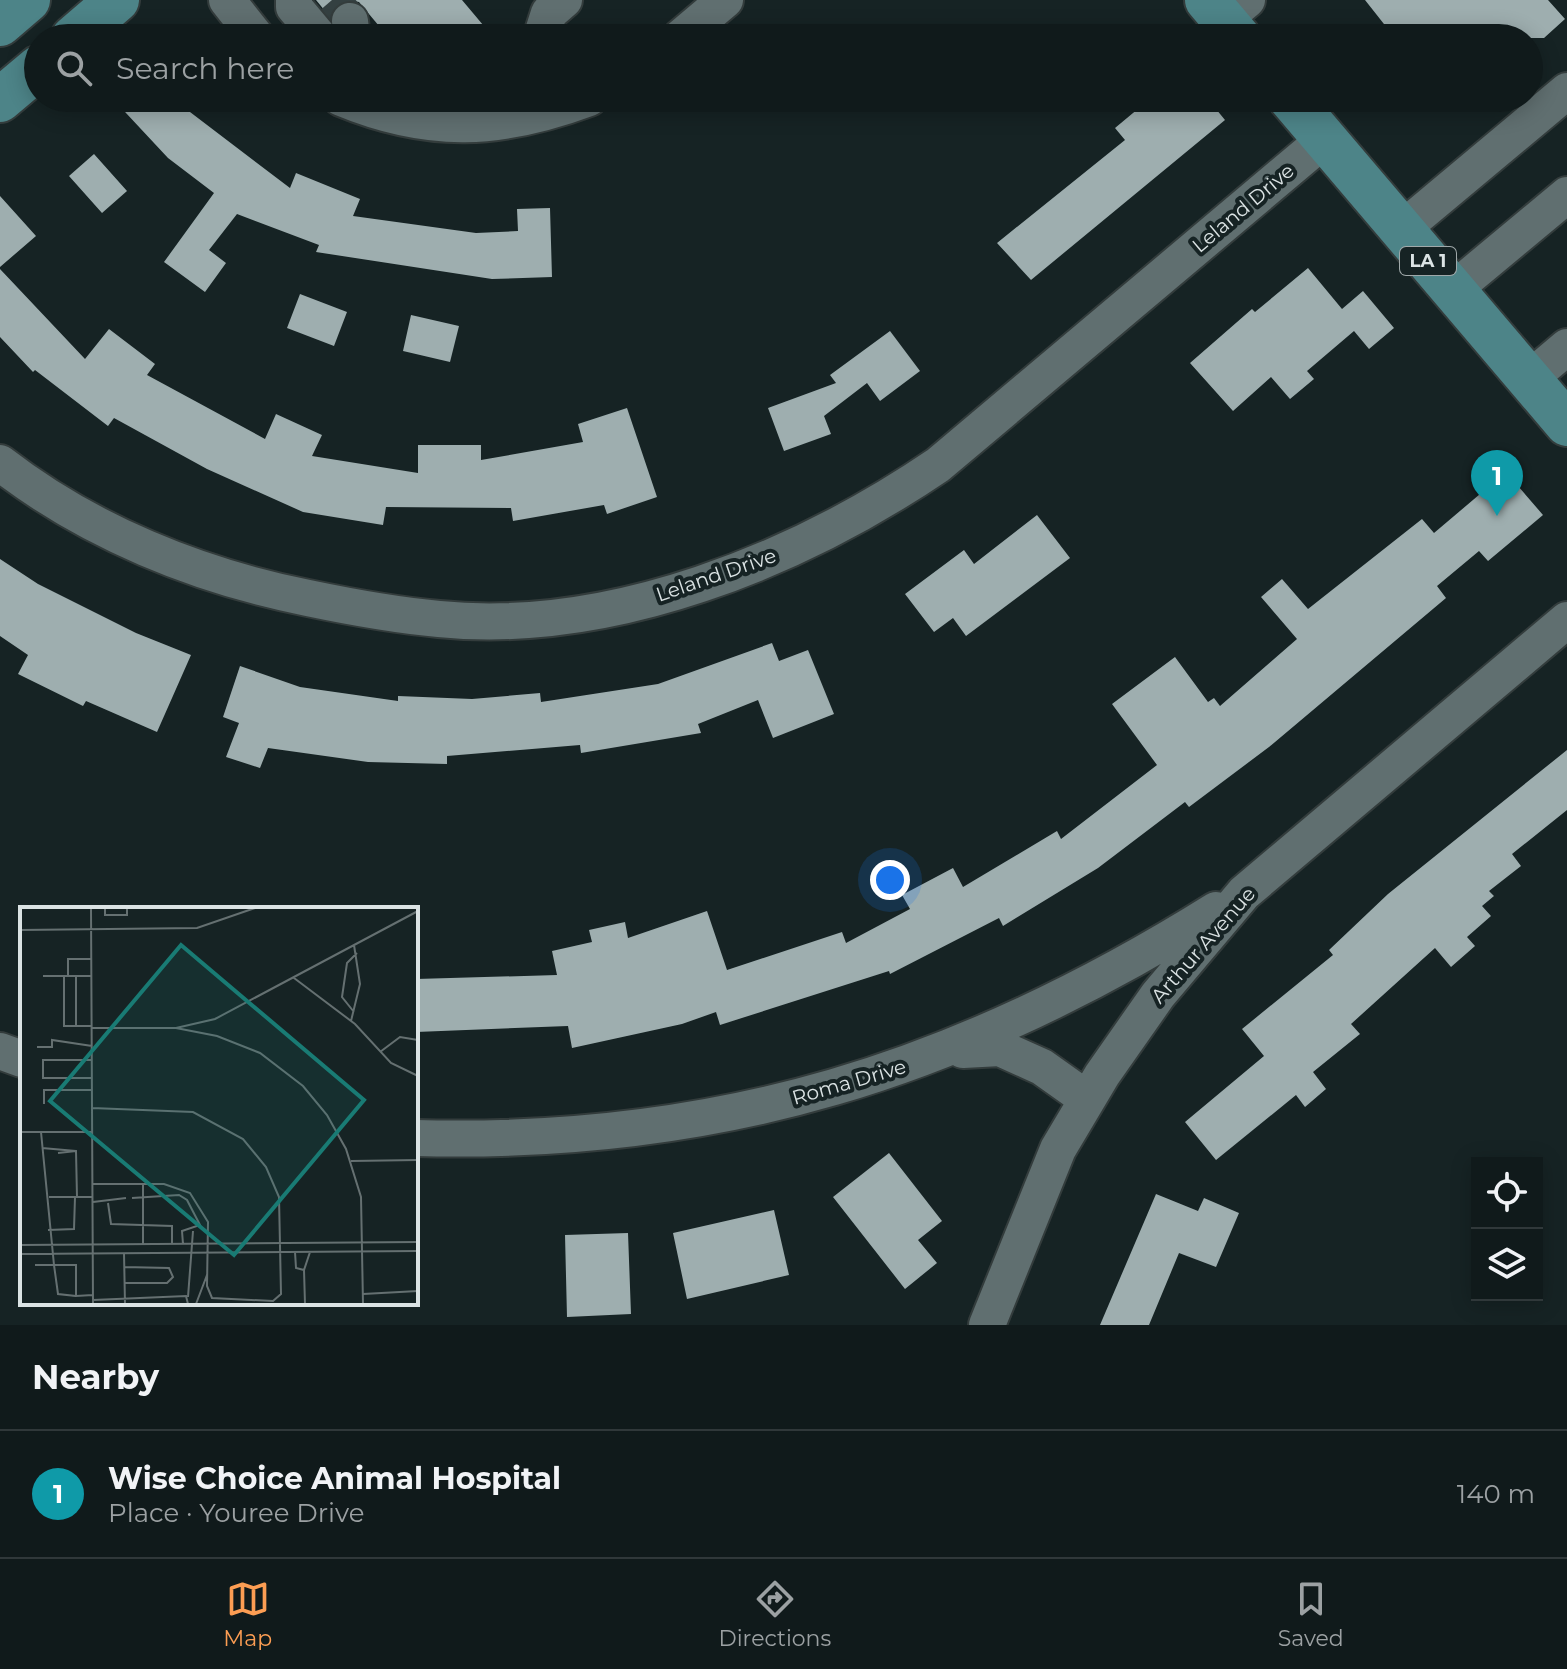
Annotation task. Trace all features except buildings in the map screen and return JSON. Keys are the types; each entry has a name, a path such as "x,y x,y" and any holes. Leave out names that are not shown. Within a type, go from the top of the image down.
{"main road":[{"path":"0,24 28,0"},
{"path":"89,24 117,0"},
{"path":"0,100 24,80"},
{"name":"LA 1","path":"1302,112 1567,424"}],"street":[{"path":"294,0 294,7 326,24"},
{"path":"697,24 725,0"},
{"path":"1543,111 1567,91"},
{"path":"374,112 419,123 481,126 550,112"},
{"path":"1402,229 1542,112"},
{"name":"Leland Drive","path":"0,463 62,505 116,534 207,572 255,587 441,620 532,619 622,606 759,563 806,542 896,493 938,465 1325,139"},
{"path":"1453,290 1567,195"},
{"path":"1529,379 1567,347"},
{"name":"Arthur Avenue","path":"987,1325 1058,1149 1087,1099 1158,995 1244,893 1567,620"},
{"name":"Roma Drive","path":"418,1138 485,1140 589,1135 719,1116 846,1085 945,1051 1116,972 1244,893"},
{"path":"945,1051 1000,1048 1042,1067 1087,1099"},
{"path":"0,1051 20,1058"}],"tunnel":[{"path":"332,0 350,21"}],"place":[{"name":"Wise Choice Animal Hospital","path":"1497,516"}]}
